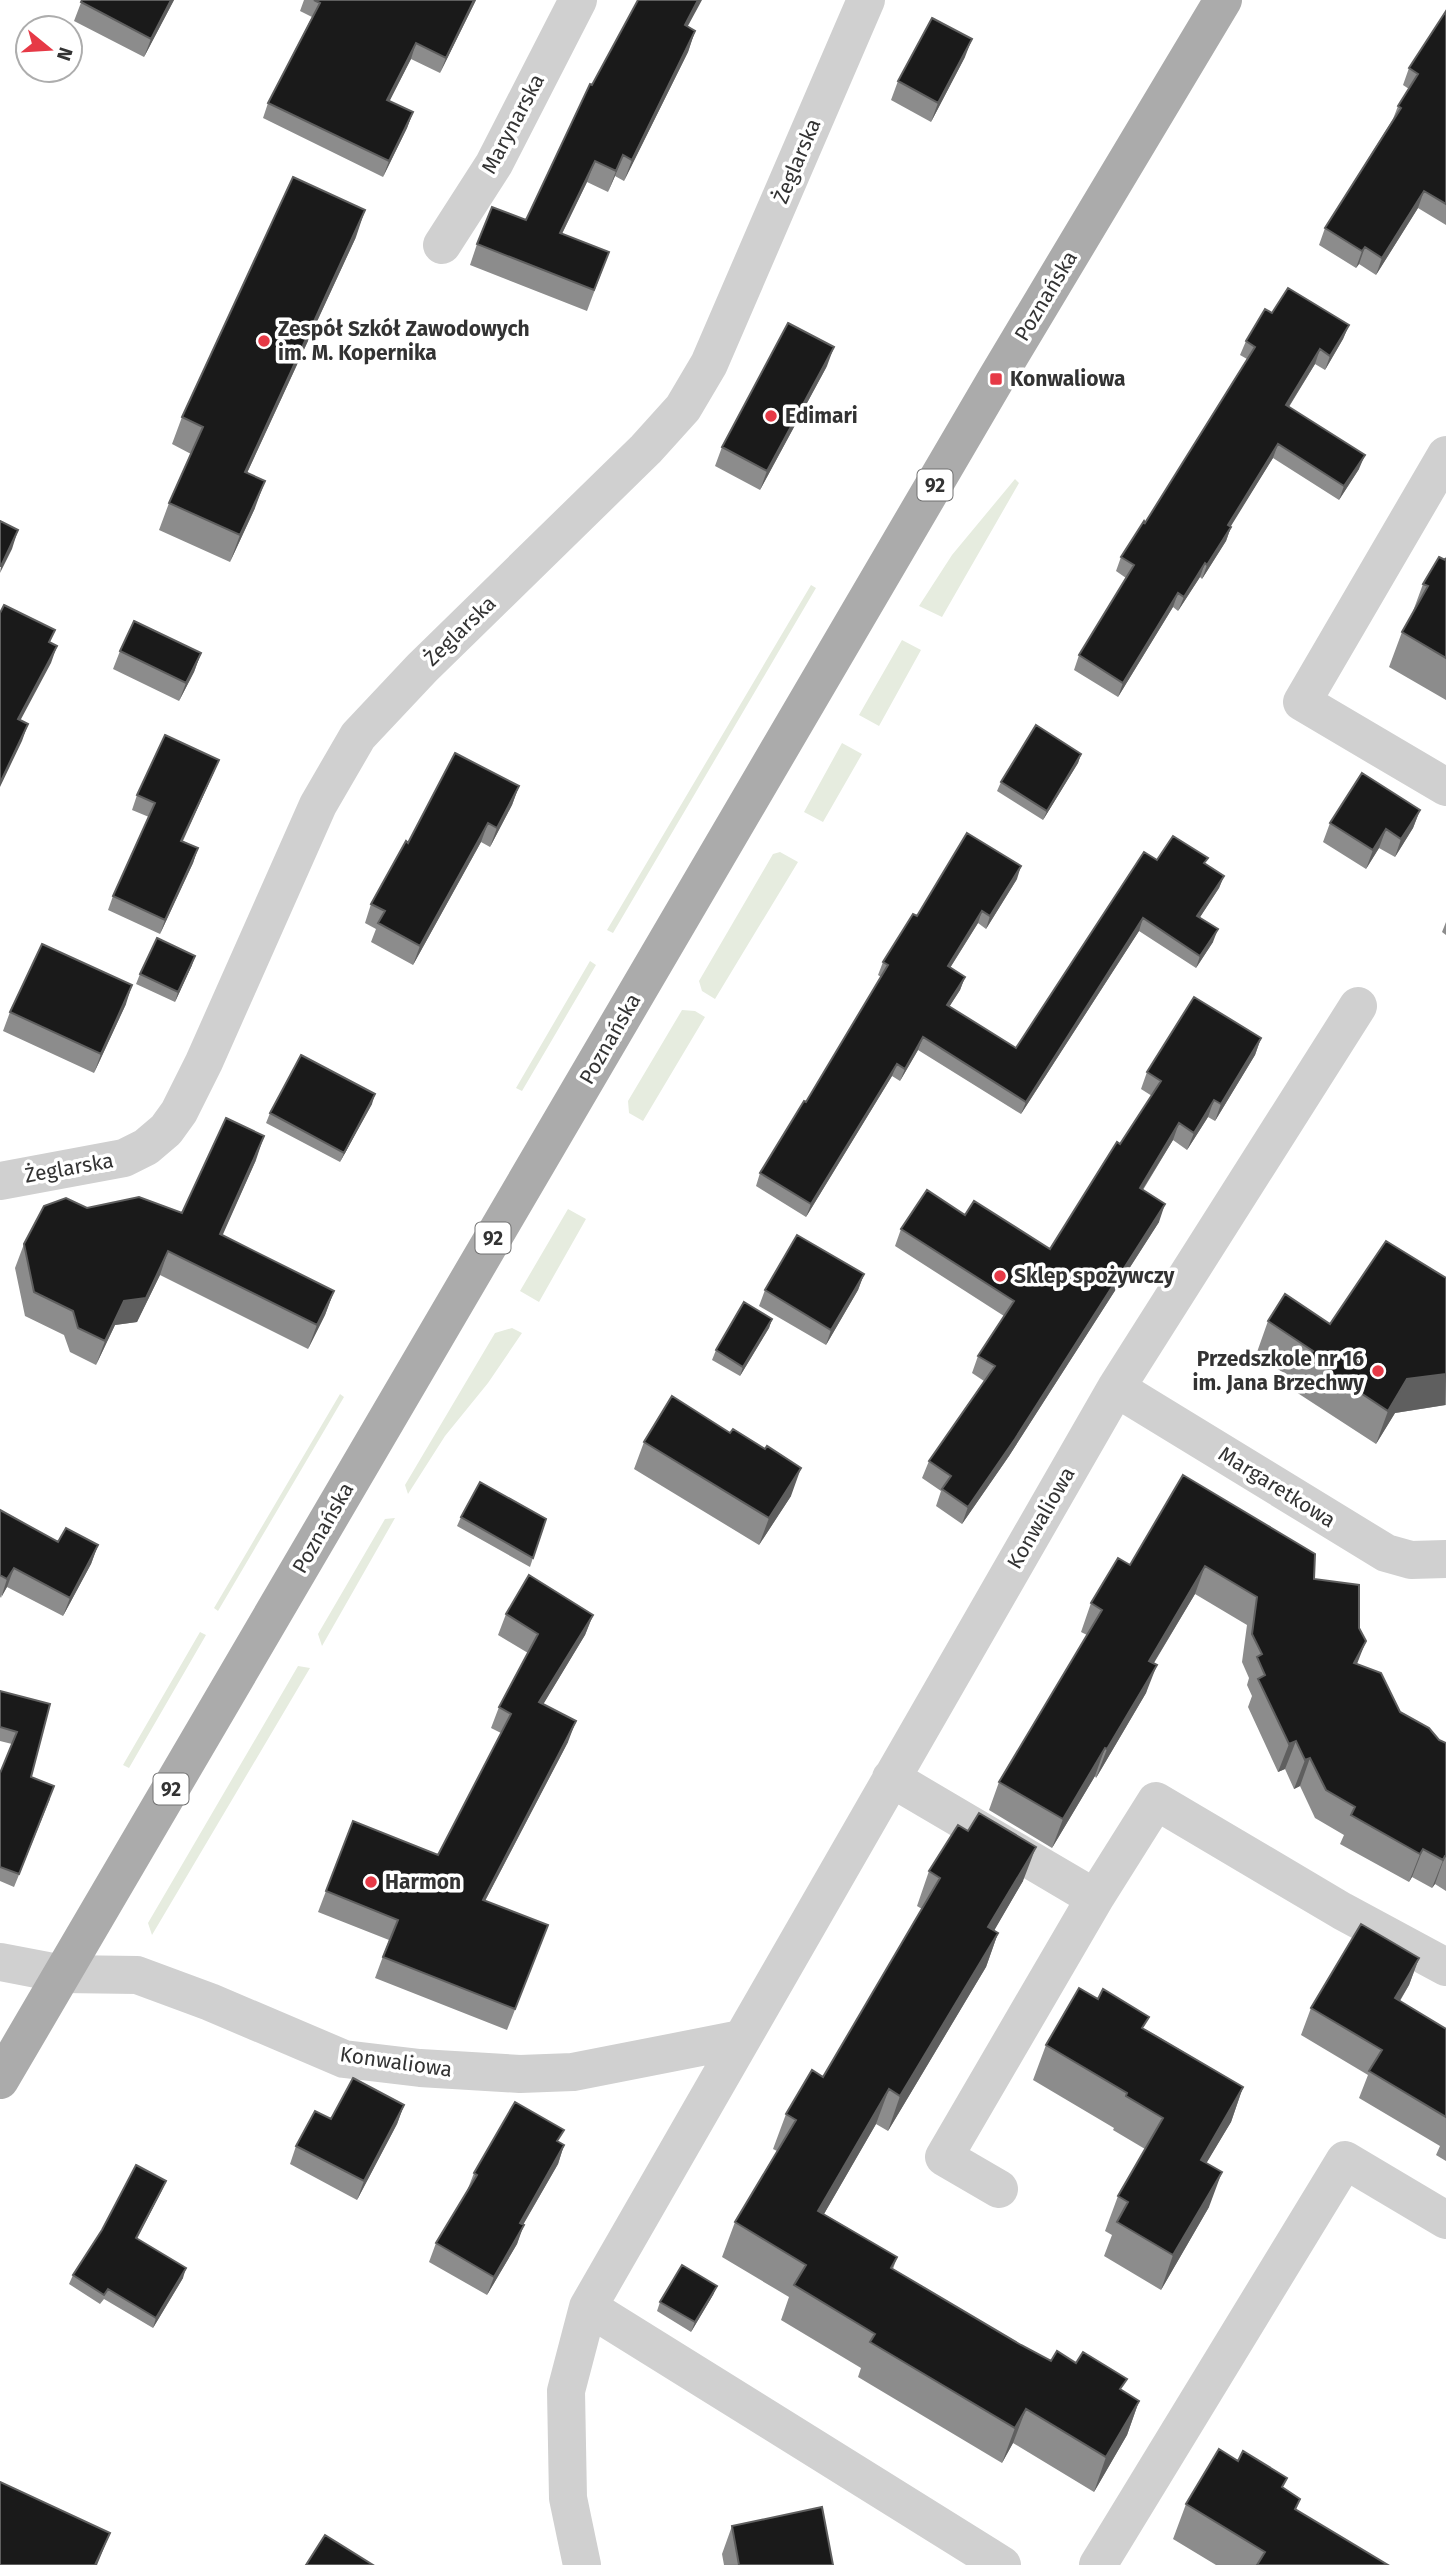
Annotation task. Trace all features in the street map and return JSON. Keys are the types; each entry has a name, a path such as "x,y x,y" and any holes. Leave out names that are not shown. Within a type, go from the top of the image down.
{"main road":[{"name":"Poznańska","path":"0,2080 996,379 1223,0"}],"street":[{"name":"Marynarska","path":"442,245 494,164 578,0"},
{"name":"Żeglarska","path":"0,1181 124,1158 146,1147 166,1130 179,1112 204,1062 318,805 358,736 422,668 610,487 683,408 709,364 866,0"},
{"path":"1446,455 1302,702 1446,787"},
{"name":"Konwaliowa","path":"582,2565 568,2498 566,2391 588,2307 1116,1388 1358,1006"},
{"name":"Margaretkowa","path":"1116,1388 1386,1553 1411,1560 1446,1559"},
{"path":"891,1779 1095,1898"},
{"path":"999,2189 944,2157 1095,1898 1156,1801 1342,1911 1446,1967"},
{"name":"Konwaliowa","path":"0,1962 63,1973 137,1975 210,2002 344,2059 420,2068 520,2074 573,2072 741,2039"},
{"path":"1098,2565 1345,2160 1446,2220"},
{"path":"588,2307 1002,2565"}],"shaded area":[{"path":"1015,479 1019,483 942,617 919,606 952,555"},
{"path":"811,585 816,588 613,933 607,930"},
{"path":"902,640 921,650 879,726 859,715"},
{"path":"842,743 862,754 823,822 804,812"},
{"path":"780,852 798,862 715,999 702,991 699,981 773,854"},
{"path":"590,961 596,965 522,1091 516,1088"},
{"path":"682,1010 695,1011 705,1017 643,1121 629,1113 628,1101"},
{"path":"568,1209 586,1219 539,1302 520,1291"},
{"path":"512,1328 522,1333 488,1383 445,1436 408,1494 405,1485 495,1333"},
{"path":"340,1394 344,1397 218,1611 214,1608"},
{"path":"395,1518 322,1646 318,1634 385,1519"},
{"path":"200,1632 206,1635 129,1768 123,1765"},
{"path":"298,1666 310,1668 152,1935 148,1923"}],"building":[{"path":"171,0 151,39 81,2"},
{"path":"314,0 474,0 446,58 416,43 387,100 413,112 389,161 268,103 320,3"},
{"path":"638,0 698,0 685,25 695,31 632,160 623,155 616,171 595,161 560,233 609,252 594,290 477,244 492,207 526,220 590,84 592,85"},
{"path":"1446,11 1446,204 1424,191 1382,258 1365,247 1362,251 1325,228 1401,108 1398,106 1418,74 1409,68"},
{"path":"932,18 972,39 938,103 898,81"},
{"name":"Zespół Szkół Zawodowych im. M. Kopernika","path":"293,177 365,210 245,472 265,481 240,535 169,503 203,427 182,417"},
{"path":"1288,288 1349,325 1330,356 1320,349 1286,405 1365,455 1344,486 1278,444 1228,525 1231,527 1207,565 1205,563 1184,597 1178,593 1123,683 1079,655 1134,565 1121,557 1255,347 1246,341 1265,309 1272,313"},
{"name":"Edimari","path":"788,323 834,347 767,471 722,447"},
{"path":"0,521 18,530 1,566 0,566"},
{"path":"1439,557 1445,560 1446,558 1446,658 1402,632 1428,586 1423,584"},
{"path":"4,605 55,630 49,642 57,646 18,719 28,724 0,783 0,613"},
{"path":"134,621 201,653 186,683 120,651"},
{"path":"1036,725 1081,754 1047,811 1001,782"},
{"path":"165,735 219,760 181,841 198,848 165,920 113,896 155,803 137,795"},
{"path":"455,753 519,786 497,828 488,823 420,946 378,923 385,911 371,904 406,841 408,843"},
{"path":"1362,773 1420,810 1401,839 1386,829 1373,850 1330,823"},
{"path":"967,833 1021,866 990,916 982,911 948,966 965,977 947,1005 1016,1048 1144,852 1157,860 1173,836 1208,858 1204,863 1224,876 1197,916 1218,929 1200,956 1143,918 1026,1102 923,1037 905,1069 897,1064 811,1204 760,1173 888,965 883,962 913,914 917,916"},
{"path":"157,938 195,956 178,992 140,974"},
{"path":"42,944 132,985 101,1054 10,1012"},
{"path":"1194,997 1261,1038 1221,1104 1214,1100 1194,1133 1179,1123 1140,1188 1165,1204 1015,1439 968,1507 942,1489 951,1476 929,1461 995,1366 978,1356 1014,1301 901,1229 927,1190 965,1215 974,1201 1050,1249 1117,1142 1120,1144 1161,1081 1147,1072"},
{"path":"301,1055 375,1094 344,1153 270,1113"},
{"path":"226,1118 264,1136 220,1234 334,1291 317,1325 168,1251 146,1298 124,1301 105,1341 78,1328 73,1311 34,1292 24,1244 44,1206 66,1198 87,1208 139,1197 182,1213"},
{"path":"797,1235 864,1274 831,1330 765,1290"},
{"name":"Przedszkole nr 16 im. Jana Brzechwy","path":"1386,1241 1446,1278 1446,1374 1407,1379 1388,1411 1308,1358 1313,1351 1268,1321 1285,1294 1330,1324"},
{"path":"744,1302 772,1319 743,1367 716,1350"},
{"path":"672,1396 730,1433 733,1429 765,1449 767,1446 801,1468 769,1518 644,1442"},
{"path":"1183,1475 1315,1554 1314,1579 1359,1585 1359,1628 1366,1641 1354,1663 1381,1673 1400,1712 1429,1728 1439,1740 1446,1743 1446,1856 1443,1860 1423,1849 1420,1854 1351,1815 1355,1807 1326,1790 1310,1758 1305,1760 1296,1741 1289,1744 1258,1679 1265,1675 1257,1657 1262,1654 1252,1634 1257,1597 1205,1566 1149,1661 1157,1665 1063,1819 999,1782 1102,1610 1091,1603 1118,1558 1130,1565"},
{"path":"480,1482 546,1519 533,1558 461,1517"},
{"path":"0,1510 58,1542 66,1528 98,1545 70,1598 14,1568 7,1579 0,1575"},
{"path":"529,1575 593,1615 539,1702 576,1721 483,1900 548,1925 515,2009 383,1957 398,1920 326,1891 353,1821 438,1855 511,1714 499,1707 538,1634 506,1614"},
{"path":"0,1691 50,1704 31,1777 54,1786 19,1874 0,1867 0,1773 17,1732 0,1727"},
{"path":"979,1813 1036,1847 988,1927 998,1933 900,2096 889,2089 818,2211 897,2257 891,2268 1021,2345 1051,2361 1057,2351 1076,2363 1083,2352 1127,2379 1120,2389 1139,2401 1106,2457 1026,2409 1015,2428 870,2342 875,2334 794,2285 806,2265 735,2222 796,2120 786,2114 812,2070 823,2077 940,1878 929,1871 958,1825 968,1831"},
{"path":"1361,1924 1419,1958 1395,1998 1446,2029 1446,2117 1369,2071 1382,2050 1311,2008"},
{"path":"1079,1988 1098,1999 1103,1989 1149,2017 1142,2028 1243,2087 1201,2160 1222,2172 1173,2255 1117,2222 1128,2202 1118,2196 1163,2118 1126,2096 1127,2093 1046,2045"},
{"path":"353,2078 404,2105 364,2181 296,2146 315,2111 331,2119"},
{"path":"515,2102 564,2130 557,2141 564,2145 520,2223 524,2225 494,2277 436,2243 477,2175 474,2173"},
{"path":"136,2165 166,2181 136,2238 186,2268 156,2318 108,2289 104,2295 73,2275 102,2230"},
{"path":"682,2265 717,2286 695,2322 660,2302"},
{"path":"1219,2449 1238,2461 1243,2451 1287,2478 1282,2487 1300,2499 1295,2509 1388,2565 1257,2565 1265,2552 1186,2504"},
{"path":"0,2482 110,2533 95,2565 0,2565"},
{"path":"822,2507 833,2565 739,2565 732,2526"},
{"path":"325,2535 373,2565 306,2565"}],"place":[{"name":"Zespół Szkół Zawodowych im. M. Kopernika","path":"264,341"},
{"name":"Konwaliowa","path":"996,379"},
{"name":"Edimari","path":"771,416"},
{"name":"Sklep spożywczy","path":"1000,1276"},
{"name":"Przedszkole nr 16 im. Jana Brzechwy","path":"1378,1371"},
{"name":"Harmon","path":"371,1882"}]}
